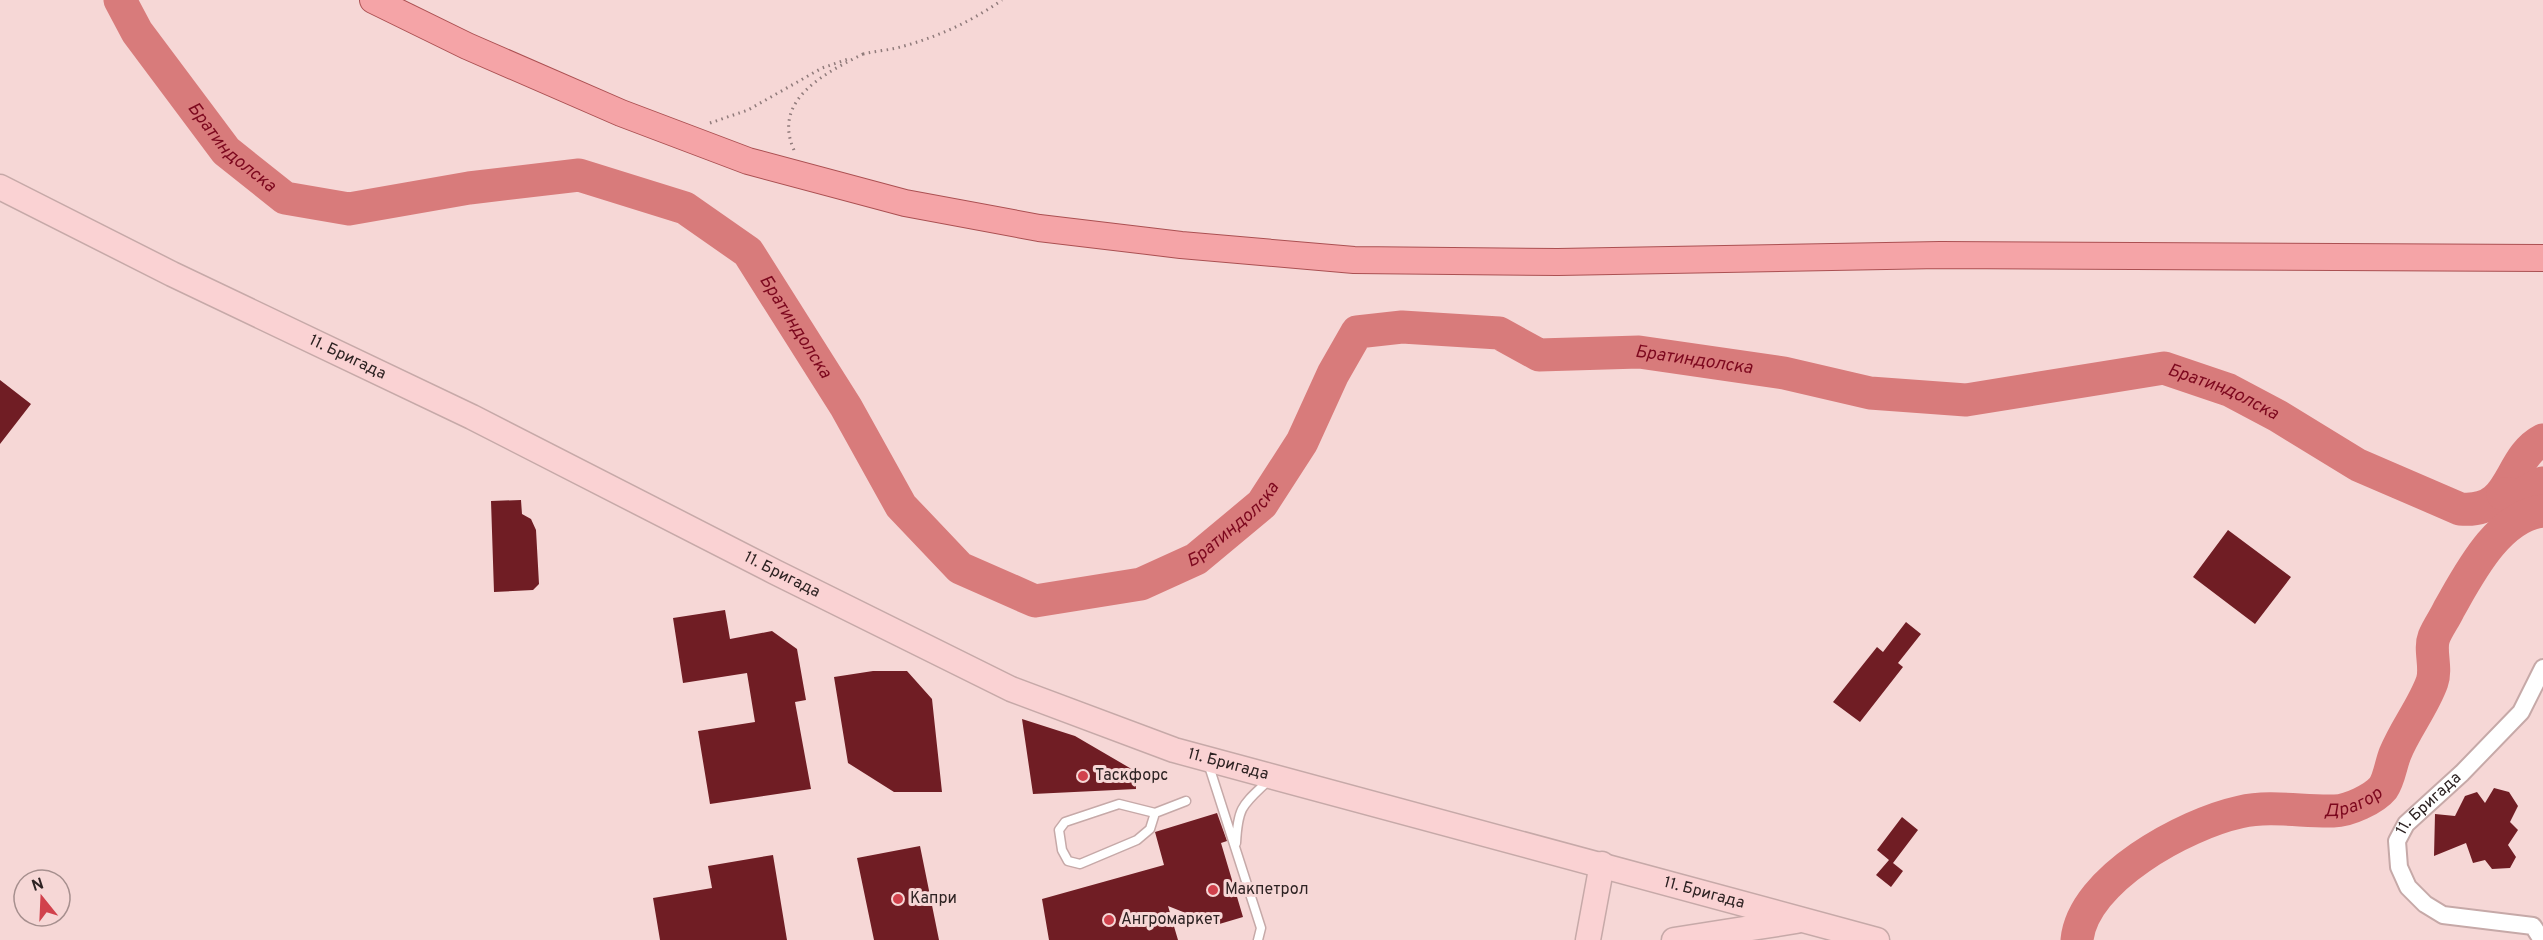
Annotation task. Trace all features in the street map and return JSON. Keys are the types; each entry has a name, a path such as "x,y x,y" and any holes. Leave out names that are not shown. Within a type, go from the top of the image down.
{"main road":[{"path":"373,0 467,46 621,113 748,160 906,203 1039,228 1181,245 1378,261 1558,262 1940,255 2543,258"},
{"name":"11. Бригада","path":"0,187 172,274 472,417 775,572 1011,689 1174,750 1877,940"},
{"path":"1588,940 1602,864"},
{"name":"11. Бригада","path":"1674,940 1807,920"}],"street":[{"name":"11. Бригада","path":"2542,940 2533,926 2443,915 2425,904 2408,886 2399,867 2397,841 2406,824 2462,773 2521,712 2543,668"}],"lane":[{"path":"1206,759 1261,928 1258,940"},
{"path":"1236,850 1237,817 1242,806 1274,776"},
{"path":"1155,813 1149,830 1137,840 1080,864 1068,861 1062,850 1059,830 1065,822 1119,804 1155,813 1186,801"}],"path":[{"path":"699,123 710,124 748,110 822,68 865,53 903,46 939,34 977,17 1002,0"},
{"path":"798,159 789,138 790,114 804,91 829,71 865,53"}],"building":[{"path":"0,380 31,404 0,444"},
{"path":"521,500 522,514 531,519 536,530 539,584 533,590 494,592 491,501"},
{"path":"2228,530 2291,577 2255,624 2193,577"},
{"path":"725,610 730,639 772,631 797,649 806,700 795,702 811,789 710,804 698,731 755,722 747,673 683,683 673,618"},
{"path":"1906,622 1921,634 1898,663 1903,667 1860,722 1833,702 1877,647 1883,652"},
{"path":"873,671 907,671 932,699 942,792 894,792 848,763 834,677"},
{"path":"1022,719 1075,736 1135,771 1136,789 1033,794"},
{"path":"2494,788 2509,792 2518,806 2510,822 2518,830 2508,845 2516,857 2510,868 2492,869 2485,860 2473,863 2466,843 2434,856 2435,814 2455,816 2465,796 2477,792 2485,803"},
{"path":"1217,813 1227,841 1221,843 1243,917 1216,925 1168,906 1178,940 1049,940 1042,899 1164,865 1155,832"},
{"path":"1902,817 1918,830 1893,863 1903,871 1891,887 1876,875 1889,860 1877,850"},
{"name":"Капри","path":"920,846 939,940 874,940 857,858"},
{"path":"773,855 787,940 660,940 653,898 712,888 708,866"}],"waterway":[{"name":"Братиндолска","path":"120,0 137,32 226,151 285,198 349,209 469,188 579,175 685,208 748,252 846,407 901,506 960,568 1035,601 1141,584 1196,559 1262,504 1302,442 1333,374 1357,332 1402,327 1499,333 1539,355 1639,352 1784,373 1870,393 1966,400 2164,368 2229,390 2278,416 2358,465 2460,509 2478,508 2491,503 2501,494 2531,449 2543,440"},
{"name":"Братиндолска","path":"2503,494 2520,495 2543,483"},
{"name":"Драгор","path":"2077,940 2083,917 2097,896 2117,876 2140,858 2192,828 2217,818 2252,810 2346,809 2360,804 2379,792 2387,781 2399,745 2432,682 2434,637 2466,580 2499,535 2527,515 2543,511"}],"place":[{"name":"Таскфорс","path":"1083,776"},
{"name":"Макпетрол","path":"1213,890"},
{"name":"Капри","path":"898,899"},
{"name":"Ангромаркет","path":"1109,920"}]}
